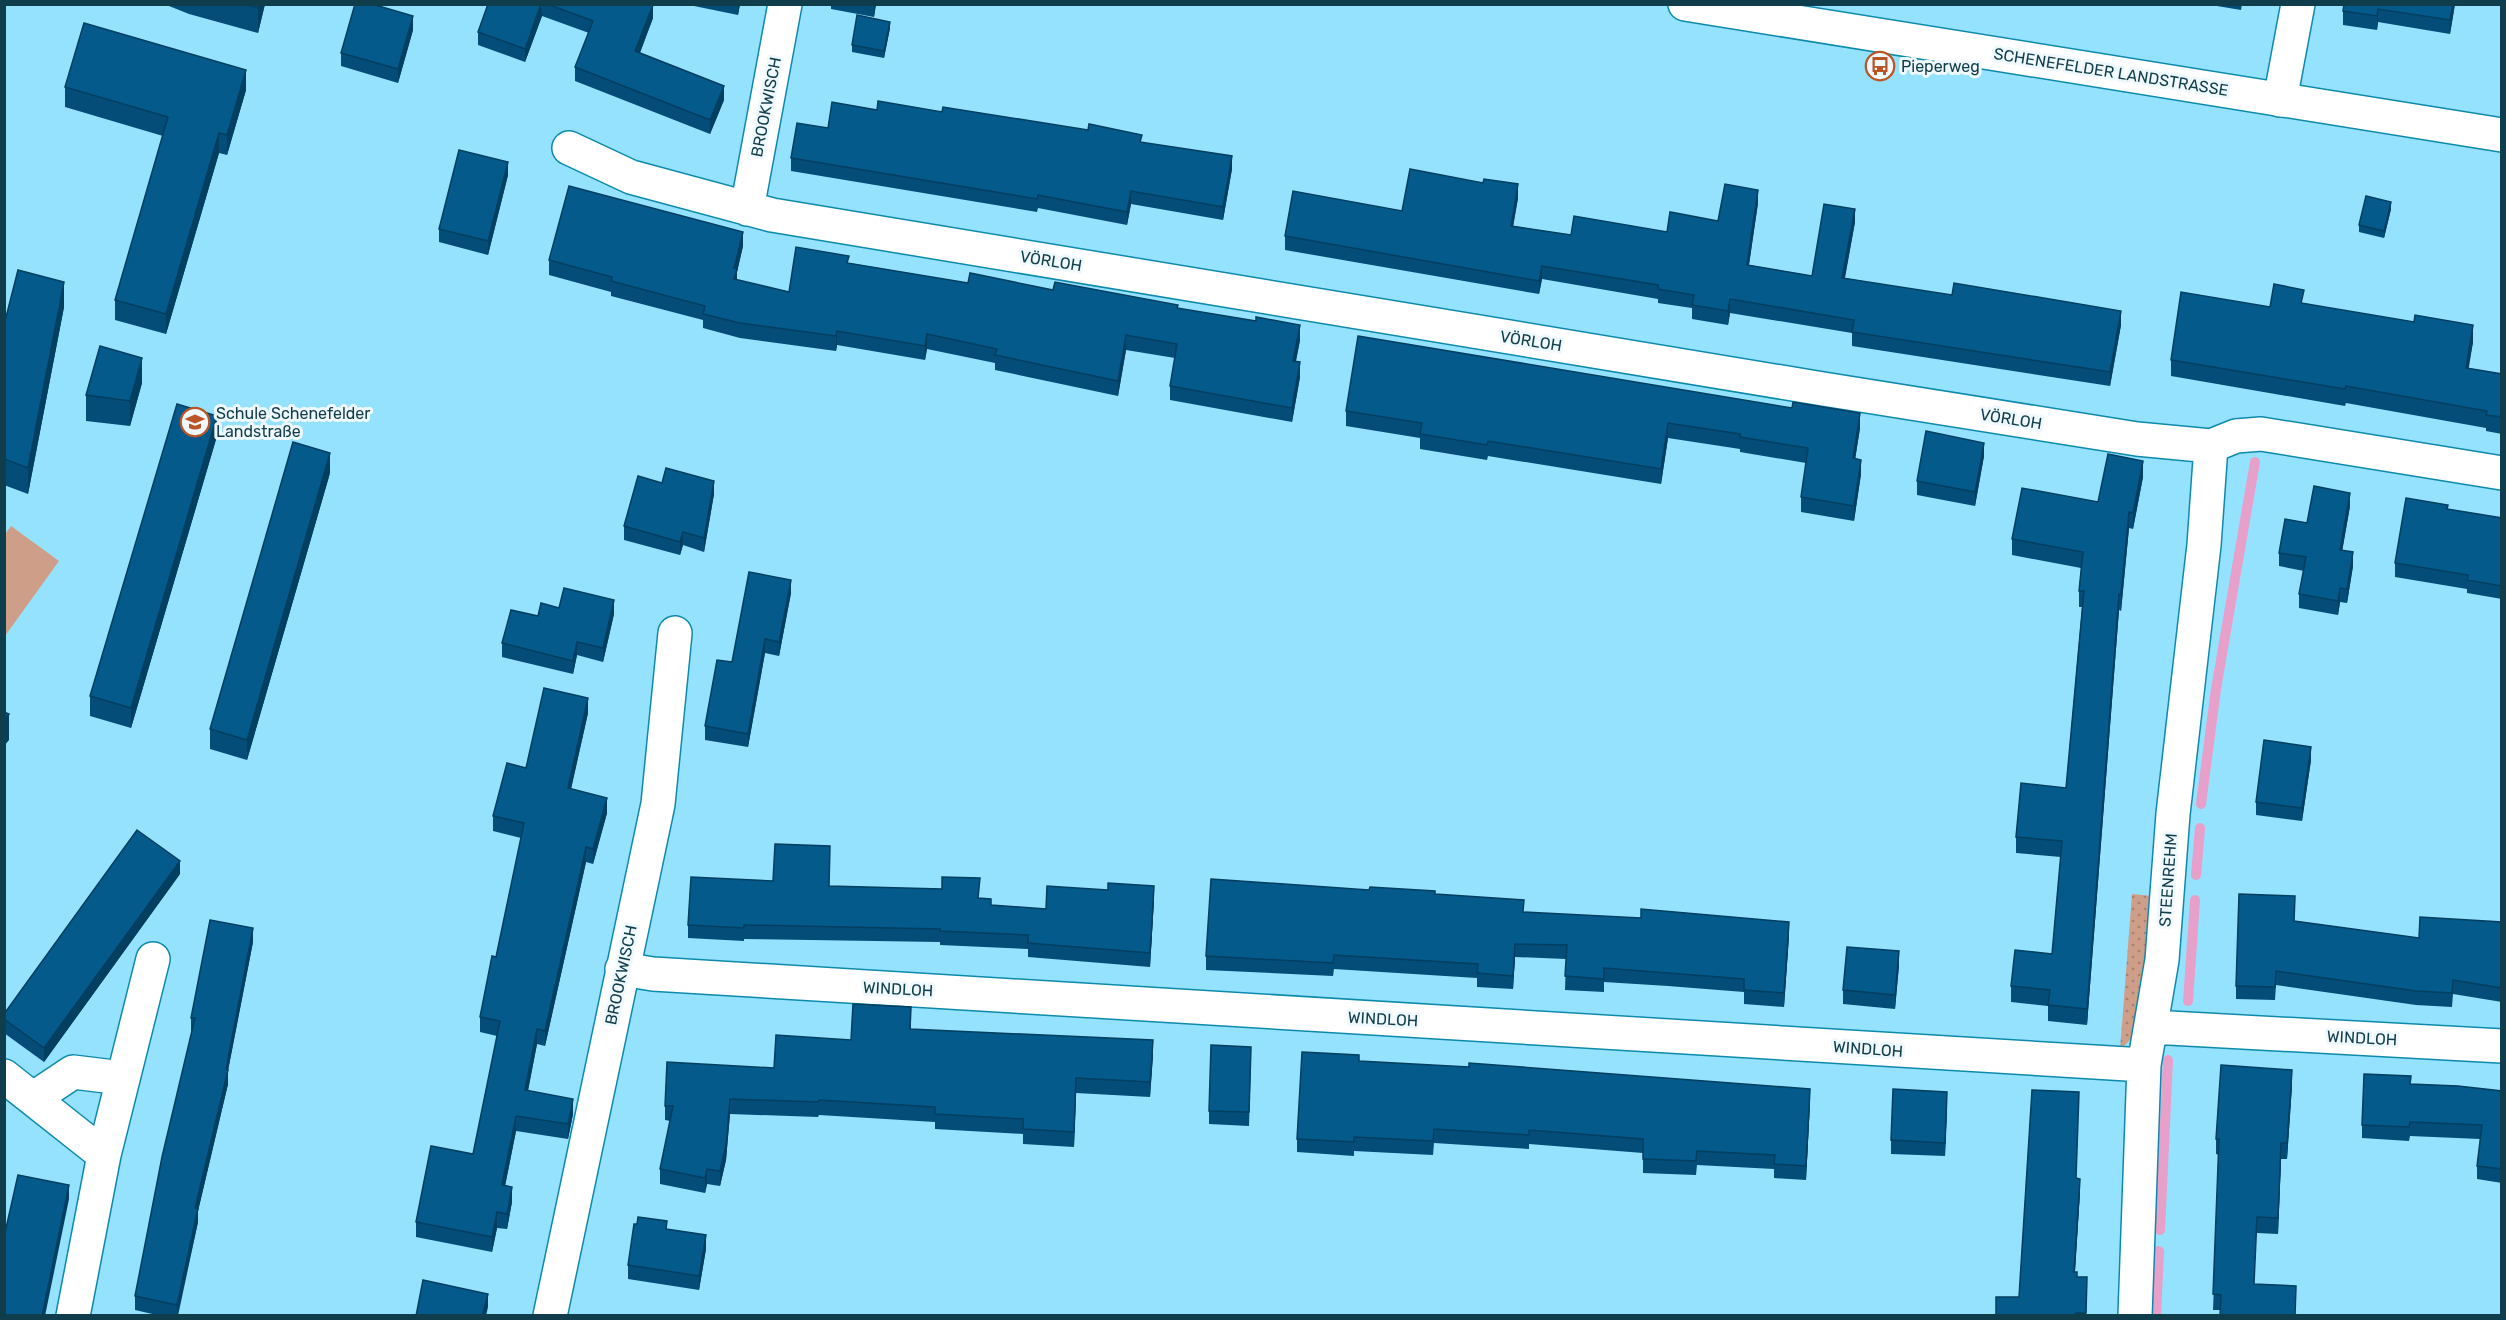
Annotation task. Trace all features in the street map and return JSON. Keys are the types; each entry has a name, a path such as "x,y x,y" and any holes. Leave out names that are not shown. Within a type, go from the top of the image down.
{"street":[{"name":"BROOKWISCH","path":"747,209 785,4"},
{"name":"SCHENEFELDER LANDSTRASSE","path":"1685,4 2502,135"},
{"path":"2280,100 2298,4"},
{"name":"VÖRLOH","path":"569,148 631,177 747,209 1834,391 2137,439 2211,446 2236,436 2261,434 2502,473"},
{"name":"STEENREHM","path":"2135,1316 2144,1065 2162,960 2174,814 2204,545 2211,446"},
{"name":"BROOKWISCH","path":"550,1316 658,804 675,633"},
{"path":"73,1316 104,1155 153,959"},
{"name":"WINDLOH","path":"622,969 653,974 2144,1065"},
{"name":"WINDLOH","path":"2151,1027 2502,1046"},
{"path":"34,1098 74,1072 122,1078"},
{"path":"4,1076 104,1155"}],"shaded area":[{"path":"11,526 59,561 5,636 5,534"},
{"path":"2132,894 2152,896 2148,960 2134,1036 2120,1050"}],"building":[{"path":"245,4 259,4 258,8"},
{"path":"355,4 372,4 413,16 398,69 341,53"},
{"path":"488,4 541,4 525,49 478,32"},
{"path":"547,4 653,5 635,51 724,86 710,120 575,67 593,21"},
{"path":"2344,4 2453,4 2450,20 2378,9 2377,16 2343,11"},
{"path":"857,15 890,22 884,51 852,45"},
{"path":"84,23 246,70 227,135 219,133 166,314 115,300 168,117 65,87"},
{"path":"878,101 942,112 943,107 1088,130 1089,124 1142,135 1140,142 1232,156 1223,207 1131,191 1127,212 1038,195 1037,199 791,158 797,123 828,128 832,102 877,110"},
{"path":"459,150 508,162 488,241 439,229"},
{"path":"1410,169 1483,183 1484,179 1518,184 1511,226 1571,235 1574,216 1667,232 1670,212 1718,221 1725,184 1758,190 1747,265 1812,276 1824,204 1855,209 1842,278 1952,295 1954,283 2121,311 2110,372 1852,332 1854,320 1730,299 1728,311 1692,305 1694,295 1658,289 1658,285 1542,266 1539,281 1285,236 1293,191 1402,211"},
{"path":"569,186 743,232 734,268 737,269 734,279 789,292 796,247 849,256 847,263 968,283 970,273 1053,290 1055,282 1178,305 1177,308 1256,321 1256,317 1300,325 1293,361 1300,362 1292,408 1170,386 1177,344 1126,335 1118,381 995,355 997,349 927,334 925,346 837,331 836,336 740,323 703,314 705,306 611,281 612,277 549,260"},
{"path":"2366,196 2391,202 2384,231 2359,225"},
{"path":"18,270 64,282 28,468 4,459 4,325"},
{"path":"2274,284 2304,290 2301,303 2414,322 2415,315 2473,325 2466,368 2502,374 2502,417 2486,415 2487,411 2346,386 2345,389 2171,360 2181,292 2270,307"},
{"path":"1358,336 1792,408 1793,402 1860,413 1853,458 1861,460 1854,506 1801,497 1808,448 1740,437 1740,434 1668,423 1661,469 1488,441 1487,445 1420,434 1422,423 1346,411"},
{"path":"100,346 142,358 130,401 86,395"},
{"path":"177,404 217,416 131,708 90,696"},
{"path":"1926,431 1984,443 1975,492 1917,481"},
{"path":"293,442 330,453 247,740 210,729"},
{"path":"2108,454 2143,461 2133,513 2129,512 2121,594 2119,594 2087,1009 2048,1005 2050,990 2011,986 2015,950 2052,954 2062,841 2016,837 2021,783 2066,788 2084,591 2079,591 2083,552 2012,539 2022,488 2098,502"},
{"path":"666,468 714,481 704,538 683,532 680,542 624,526 638,476 662,483"},
{"path":"2314,486 2350,493 2340,550 2353,552 2347,589 2340,588 2338,601 2299,594 2306,557 2279,553 2285,519 2307,523"},
{"path":"2406,498 2448,505 2447,509 2502,518 2502,586 2467,580 2468,575 2395,563"},
{"path":"749,572 791,580 779,642 765,639 748,734 705,726 717,660 732,662"},
{"path":"564,588 614,600 603,648 577,642 573,661 502,643 511,610 538,616 541,603 559,608"},
{"path":"544,688 588,698 568,788 607,798 593,849 586,847 545,1031 537,1029 525,1090 573,1099 568,1124 516,1116 502,1185 512,1187 507,1214 497,1212 492,1237 416,1222 431,1146 473,1154 500,1021 480,1017 492,956 496,957 524,823 493,816 507,763 526,768"},
{"path":"2264,740 2311,747 2302,808 2256,802"},
{"path":"137,830 180,861 44,1048 4,1019 4,1014"},
{"path":"775,844 830,846 829,886 942,889 942,877 980,878 978,898 991,899 991,905 1046,909 1047,886 1108,890 1108,883 1154,886 1150,953 1028,943 1028,935 940,931 940,929 744,925 744,928 688,925 691,877 773,881"},
{"path":"1211,879 1369,890 1370,887 1435,891 1435,894 1524,900 1523,912 1641,918 1641,909 1789,922 1784,993 1744,990 1744,979 1604,968 1604,979 1565,976 1567,945 1515,944 1513,976 1477,973 1478,964 1334,955 1333,963 1206,956"},
{"path":"2239,894 2295,896 2294,921 2419,938 2420,917 2502,922 2502,988 2453,980 2452,993 2416,991 2276,971 2275,987 2236,986"},
{"path":"210,920 253,928 226,1069 228,1070 195,1208 198,1208 177,1305 135,1296 162,1157 195,1018 191,1018"},
{"path":"1847,947 1899,951 1895,995 1843,990"},
{"path":"853,1004 911,1007 910,1029 1153,1040 1150,1082 1076,1078 1074,1132 1023,1129 1023,1119 935,1114 935,1107 819,1100 818,1102 730,1099 726,1145 720,1171 707,1169 705,1178 660,1169 673,1106 665,1106 667,1062 774,1068 776,1035 851,1040"},
{"path":"1211,1045 1251,1047 1249,1112 1209,1111"},
{"path":"1302,1052 1359,1055 1359,1061 1469,1067 1469,1063 1810,1089 1806,1166 1774,1164 1775,1155 1697,1151 1696,1161 1643,1159 1643,1139 1529,1130 1529,1135 1434,1129 1433,1141 1354,1137 1354,1142 1297,1139"},
{"path":"2221,1065 2292,1070 2287,1143 2281,1143 2278,1218 2257,1217 2254,1284 2296,1286 2295,1316 2220,1316 2221,1295 2213,1294 2219,1139 2216,1139"},
{"path":"2364,1074 2411,1076 2410,1084 2502,1091 2502,1169 2477,1166 2482,1125 2410,1122 2409,1127 2362,1125"},
{"path":"1893,1089 1947,1092 1945,1143 1891,1140"},
{"path":"2032,1090 2079,1092 2076,1178 2080,1179 2074,1272 2077,1272 2077,1277 2087,1277 2086,1313 2076,1313 2075,1316 1996,1316 1996,1297 2019,1297"},
{"path":"18,1175 69,1185 42,1316 4,1316 4,1237"},
{"path":"638,1217 667,1221 666,1229 706,1235 699,1276 628,1265 634,1224 637,1224"},
{"path":"423,1280 488,1294 482,1316 416,1316"}],"waterway":[{"path":"2201,804 2216,689 2255,462"},
{"path":"2196,875 2200,828"},
{"path":"2188,1001 2195,900"},
{"path":"2160,1230 2168,1060"},
{"path":"2156,1316 2159,1251"}],"place":[{"name":"Pieperweg","path":"1880,66"},
{"name":"Schule Schenefelder Landstraße","path":"195,422"}]}
